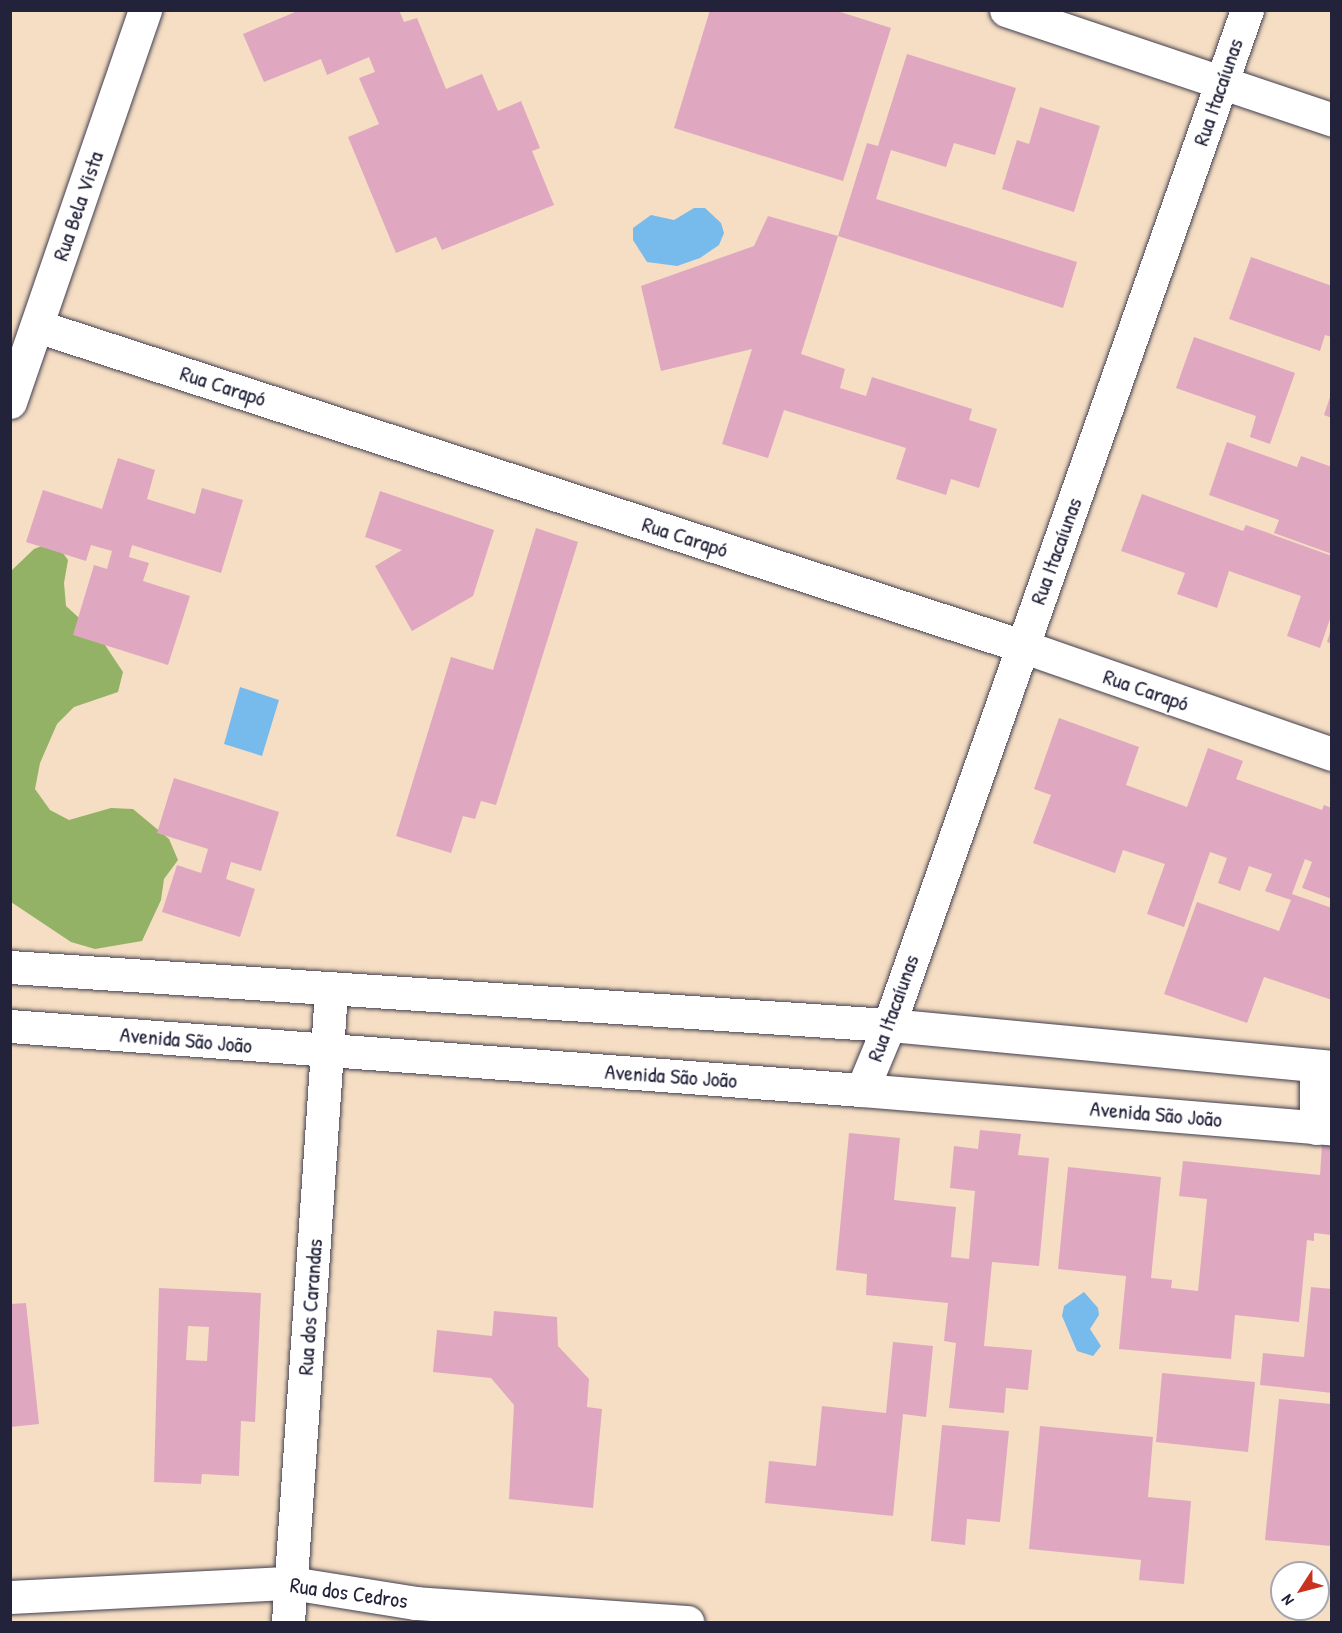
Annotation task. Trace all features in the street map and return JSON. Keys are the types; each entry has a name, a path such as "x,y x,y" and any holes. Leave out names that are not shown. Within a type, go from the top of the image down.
{"street":[{"name":"Rua Bela Vista","path":"10,402 145,10"},
{"path":"1006,10 1332,120"},
{"name":"Rua Itacaíunas","path":"862,1090 889,1025 1247,10"},
{"name":"Rua Carapó","path":"37,326 1022,646 1332,754"},
{"path":"10,967 331,991 889,1025 1324,1066 1324,1128"},
{"name":"Rua dos Carandas","path":"288,1623 331,991"},
{"name":"Avenida São João","path":"10,1026 862,1090 1324,1128"},
{"name":"Rua dos Cedros","path":"10,1597 291,1583 416,1603 687,1623"}],"green space":[{"path":"54,541 68,560 64,583 66,606 99,636 123,672 118,692 74,707 57,724 40,763 35,789 50,810 69,820 111,808 133,809 169,839 178,860 164,879 161,900 142,941 95,949 71,942 11,902 11,571 34,549"}],"water":[{"path":"694,208 705,208 721,223 724,233 719,245 700,258 677,266 647,262 633,240 633,228 651,215 674,220"},
{"path":"240,687 279,700 262,756 224,744"},
{"path":"1084,1292 1098,1308 1099,1315 1090,1329 1101,1346 1093,1356 1077,1351 1062,1316 1064,1306"}],"building":[{"path":"300,10 399,10 404,22 417,18 446,89 482,74 498,111 521,101 540,148 532,151 554,205 442,250 436,237 396,253 348,137 379,124 359,78 375,72 369,57 327,75 321,59 264,82 243,34"},
{"path":"710,10 834,10 891,28 843,181 674,128"},
{"path":"907,54 1016,88 995,155 954,143 946,167 891,150 876,199 1077,262 1063,308 838,236 867,143 878,146"},
{"path":"1040,107 1100,126 1074,212 1002,189 1017,140 1029,144"},
{"path":"768,216 838,236 801,354 845,369 840,388 866,396 872,377 972,409 969,420 997,429 979,488 951,479 946,495 896,479 906,448 784,410 768,458 722,444 752,349 661,371 641,286 754,246"},
{"path":"1251,257 1332,286 1332,337 1325,335 1320,351 1229,319"},
{"path":"1194,337 1295,373 1270,444 1250,437 1256,416 1176,388"},
{"path":"1332,394 1332,418 1324,415"},
{"path":"1227,442 1297,467 1301,456 1332,467 1332,554 1274,533 1279,520 1209,495"},
{"path":"118,458 155,470 147,499 195,514 202,488 243,500 221,573 132,545 129,557 149,563 143,581 190,596 168,665 73,635 94,565 107,569 112,551 91,545 86,561 26,542 43,490 102,509"},
{"path":"380,491 494,530 473,596 412,631 375,566 402,550 365,537"},
{"path":"1142,494 1243,531 1246,525 1332,556 1332,613 1320,648 1287,636 1301,596 1229,571 1217,608 1177,594 1185,573 1121,551"},
{"path":"536,528 578,542 496,805 481,801 475,819 463,816 451,853 396,836 451,657 493,670"},
{"path":"1332,629 1332,644 1327,642"},
{"path":"1059,718 1139,747 1126,785 1187,807 1208,748 1243,761 1236,779 1322,810 1324,805 1332,808 1332,899 1302,888 1312,862 1305,859 1292,894 1332,908 1332,1000 1264,977 1247,1023 1164,994 1197,902 1279,931 1291,900 1265,891 1272,874 1249,866 1240,891 1218,883 1227,858 1210,852 1184,927 1147,914 1165,864 1123,850 1115,873 1033,843 1051,795 1034,789"},
{"path":"174,778 279,812 261,871 231,862 226,879 255,889 240,937 162,912 177,865 201,873 208,849 157,833"},
{"path":"980,1130 1021,1134 1018,1155 1049,1158 1039,1266 992,1262 984,1346 1032,1350 1028,1390 1006,1388 1004,1413 949,1408 956,1343 944,1341 948,1303 866,1295 867,1274 836,1270 849,1133 900,1138 894,1200 956,1207 951,1257 969,1259 975,1191 950,1188 954,1146 978,1149"},
{"path":"1322,1144 1332,1145 1332,1235 1314,1233 1314,1241 1307,1240 1299,1322 1235,1315 1231,1359 1119,1349 1126,1276 1058,1269 1068,1167 1161,1177 1151,1278 1172,1280 1171,1288 1198,1291 1207,1199 1179,1196 1183,1161 1320,1175"},
{"path":"1311,1287 1332,1289 1332,1393 1260,1385 1263,1353 1304,1357"},
{"path":"159,1288 261,1293 255,1422 241,1421 239,1476 202,1474 201,1484 154,1482","holes":["188,1326 209,1327 207,1361 186,1360"]},
{"path":"26,1303 39,1424 10,1427 10,1304"},
{"path":"494,1311 557,1317 558,1346 589,1379 587,1407 602,1409 593,1508 509,1499 514,1405 491,1378 433,1372 437,1330 492,1336"},
{"path":"893,1342 933,1346 926,1417 903,1414 893,1516 765,1503 769,1461 816,1466 822,1406 886,1413"},
{"path":"1162,1373 1255,1382 1248,1452 1156,1442"},
{"path":"1279,1399 1332,1404 1332,1546 1265,1540"},
{"path":"942,1425 1009,1431 1000,1522 967,1519 965,1545 931,1541"},
{"path":"1040,1426 1153,1437 1148,1497 1191,1501 1184,1584 1139,1580 1141,1560 1029,1549"}]}
